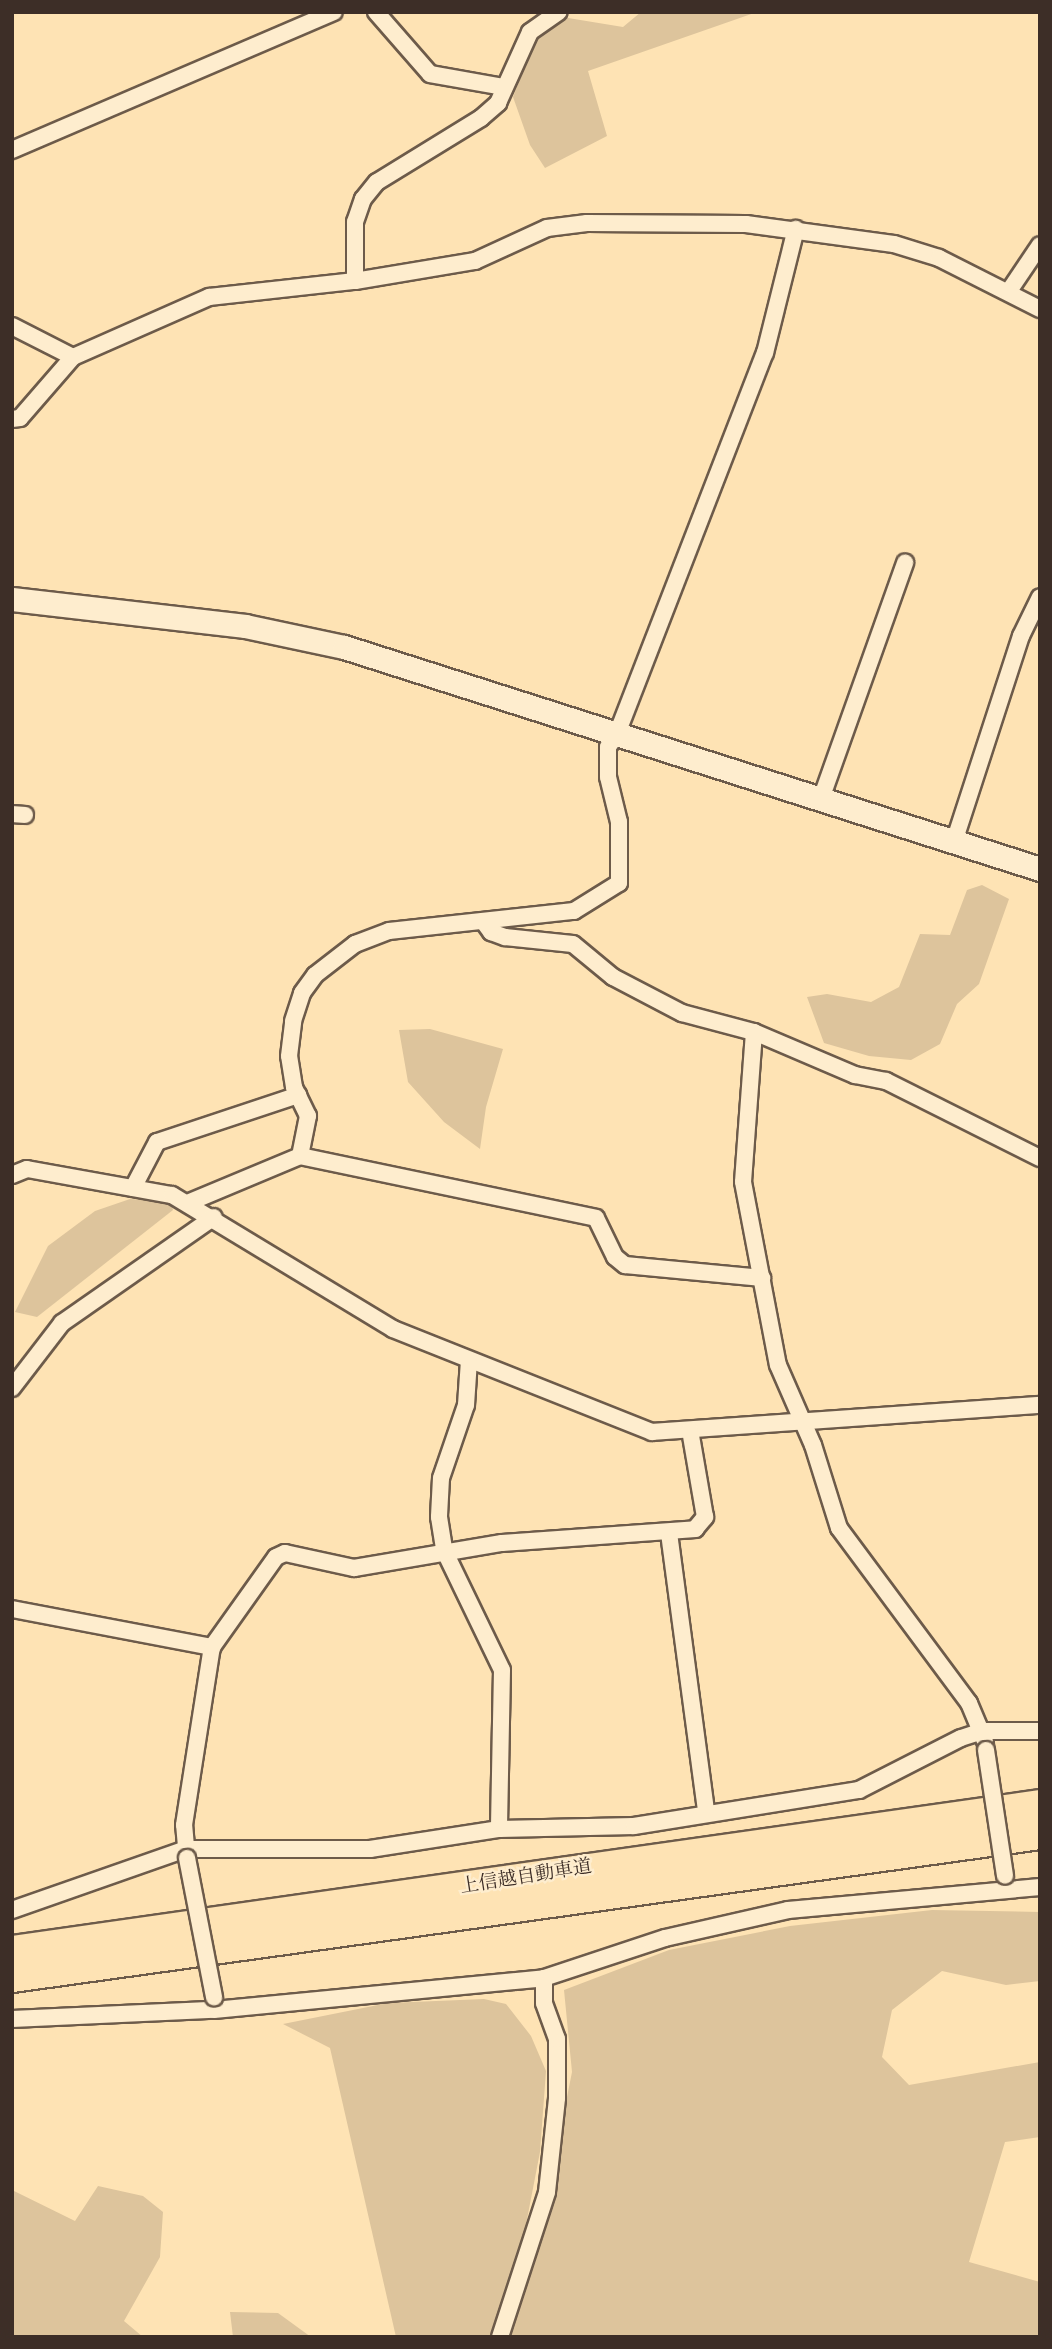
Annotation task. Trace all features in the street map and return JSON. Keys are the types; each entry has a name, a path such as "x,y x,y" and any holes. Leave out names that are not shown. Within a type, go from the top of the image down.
{"highway":[{"name":"上信越自動車道","path":"12,1951 1040,1805"},
{"name":"上信越自動車道","path":"12,1977 1040,1834"}],"street":[{"path":"12,150 334,12"},
{"path":"376,12 430,74 503,87"},
{"path":"355,281 355,222 363,199 377,182 481,118 498,103 530,32 559,12"},
{"path":"12,419 20,418 73,357 209,297 355,281 475,261 547,228 601,223 796,229 905,248 939,258 1040,309"},
{"path":"300,1156 308,1116 298,1095 289,1056 293,1021 302,993 315,975 355,944 390,931 574,911 619,883 619,821 607,765 608,747 617,734 765,353 796,229"},
{"path":"1009,291 1040,245"},
{"path":"12,326 73,357"},
{"path":"821,799 905,563"},
{"path":"954,842 1021,636 1040,597"},
{"path":"12,599 287,634 363,653 1040,869"},
{"path":"483,921 491,932 505,937 573,944 613,977 682,1013 754,1032 811,1060 886,1081 1040,1158"},
{"path":"754,1032 742,1163 778,1365 801,1425 813,1446 839,1528 969,1703 984,1731 1006,1884"},
{"path":"133,1188 157,1142 298,1095"},
{"path":"190,1202 300,1156 596,1218 615,1257 625,1265 762,1278"},
{"path":"12,1175 27,1169 133,1188 190,1202 393,1329 637,1428 690,1430 801,1425 1040,1405"},
{"path":"12,1388 62,1323 214,1217"},
{"path":"469,1360 466,1405 441,1478 439,1517 444,1550 502,1670 499,1829"},
{"path":"215,2003 184,1825 212,1647 276,1557 285,1553 354,1568 444,1550 695,1529 705,1517 690,1430"},
{"path":"669,1533 706,1812"},
{"path":"12,1609 212,1647"},
{"path":"12,1910 187,1854 370,1849 499,1829 634,1826 706,1812 859,1790 961,1738 984,1731 1040,1731"},
{"path":"12,2019 544,1978 665,1938 788,1910 1006,1884 1040,1887"},
{"path":"500,2337 547,2192 557,2098 557,2039 544,2003 544,1978"}],"shaded area":[{"path":"641,12 757,12 588,71 607,136 545,168 530,145 513,97 534,43 562,17 623,27"},
{"path":"982,885 1009,899 979,984 957,1004 940,1044 911,1060 869,1056 824,1043 807,997 827,994 871,1002 899,987 920,934 950,935 967,890"},
{"path":"430,1029 503,1049 486,1107 480,1149 444,1122 408,1082 399,1030"},
{"path":"130,1199 171,1202 173,1210 37,1317 15,1312 48,1246 95,1211"},
{"path":"932,1910 1040,1912 1040,1981 1006,1985 942,1971 892,2010 882,2057 909,2085 1040,2062 1040,2137 1005,2142 969,2262 1040,2282 1040,2337 396,2337 330,2048 283,2024 388,2003 484,1999 506,2004 531,2036 546,2071 540,2152 523,2240 534,2262 572,2072 564,1990 669,1950 790,1926"},
{"path":"98,2186 143,2196 163,2212 160,2257 124,2321 143,2337 12,2337 12,2190 75,2221"},
{"path":"230,2312 278,2313 311,2337 233,2337"}]}
